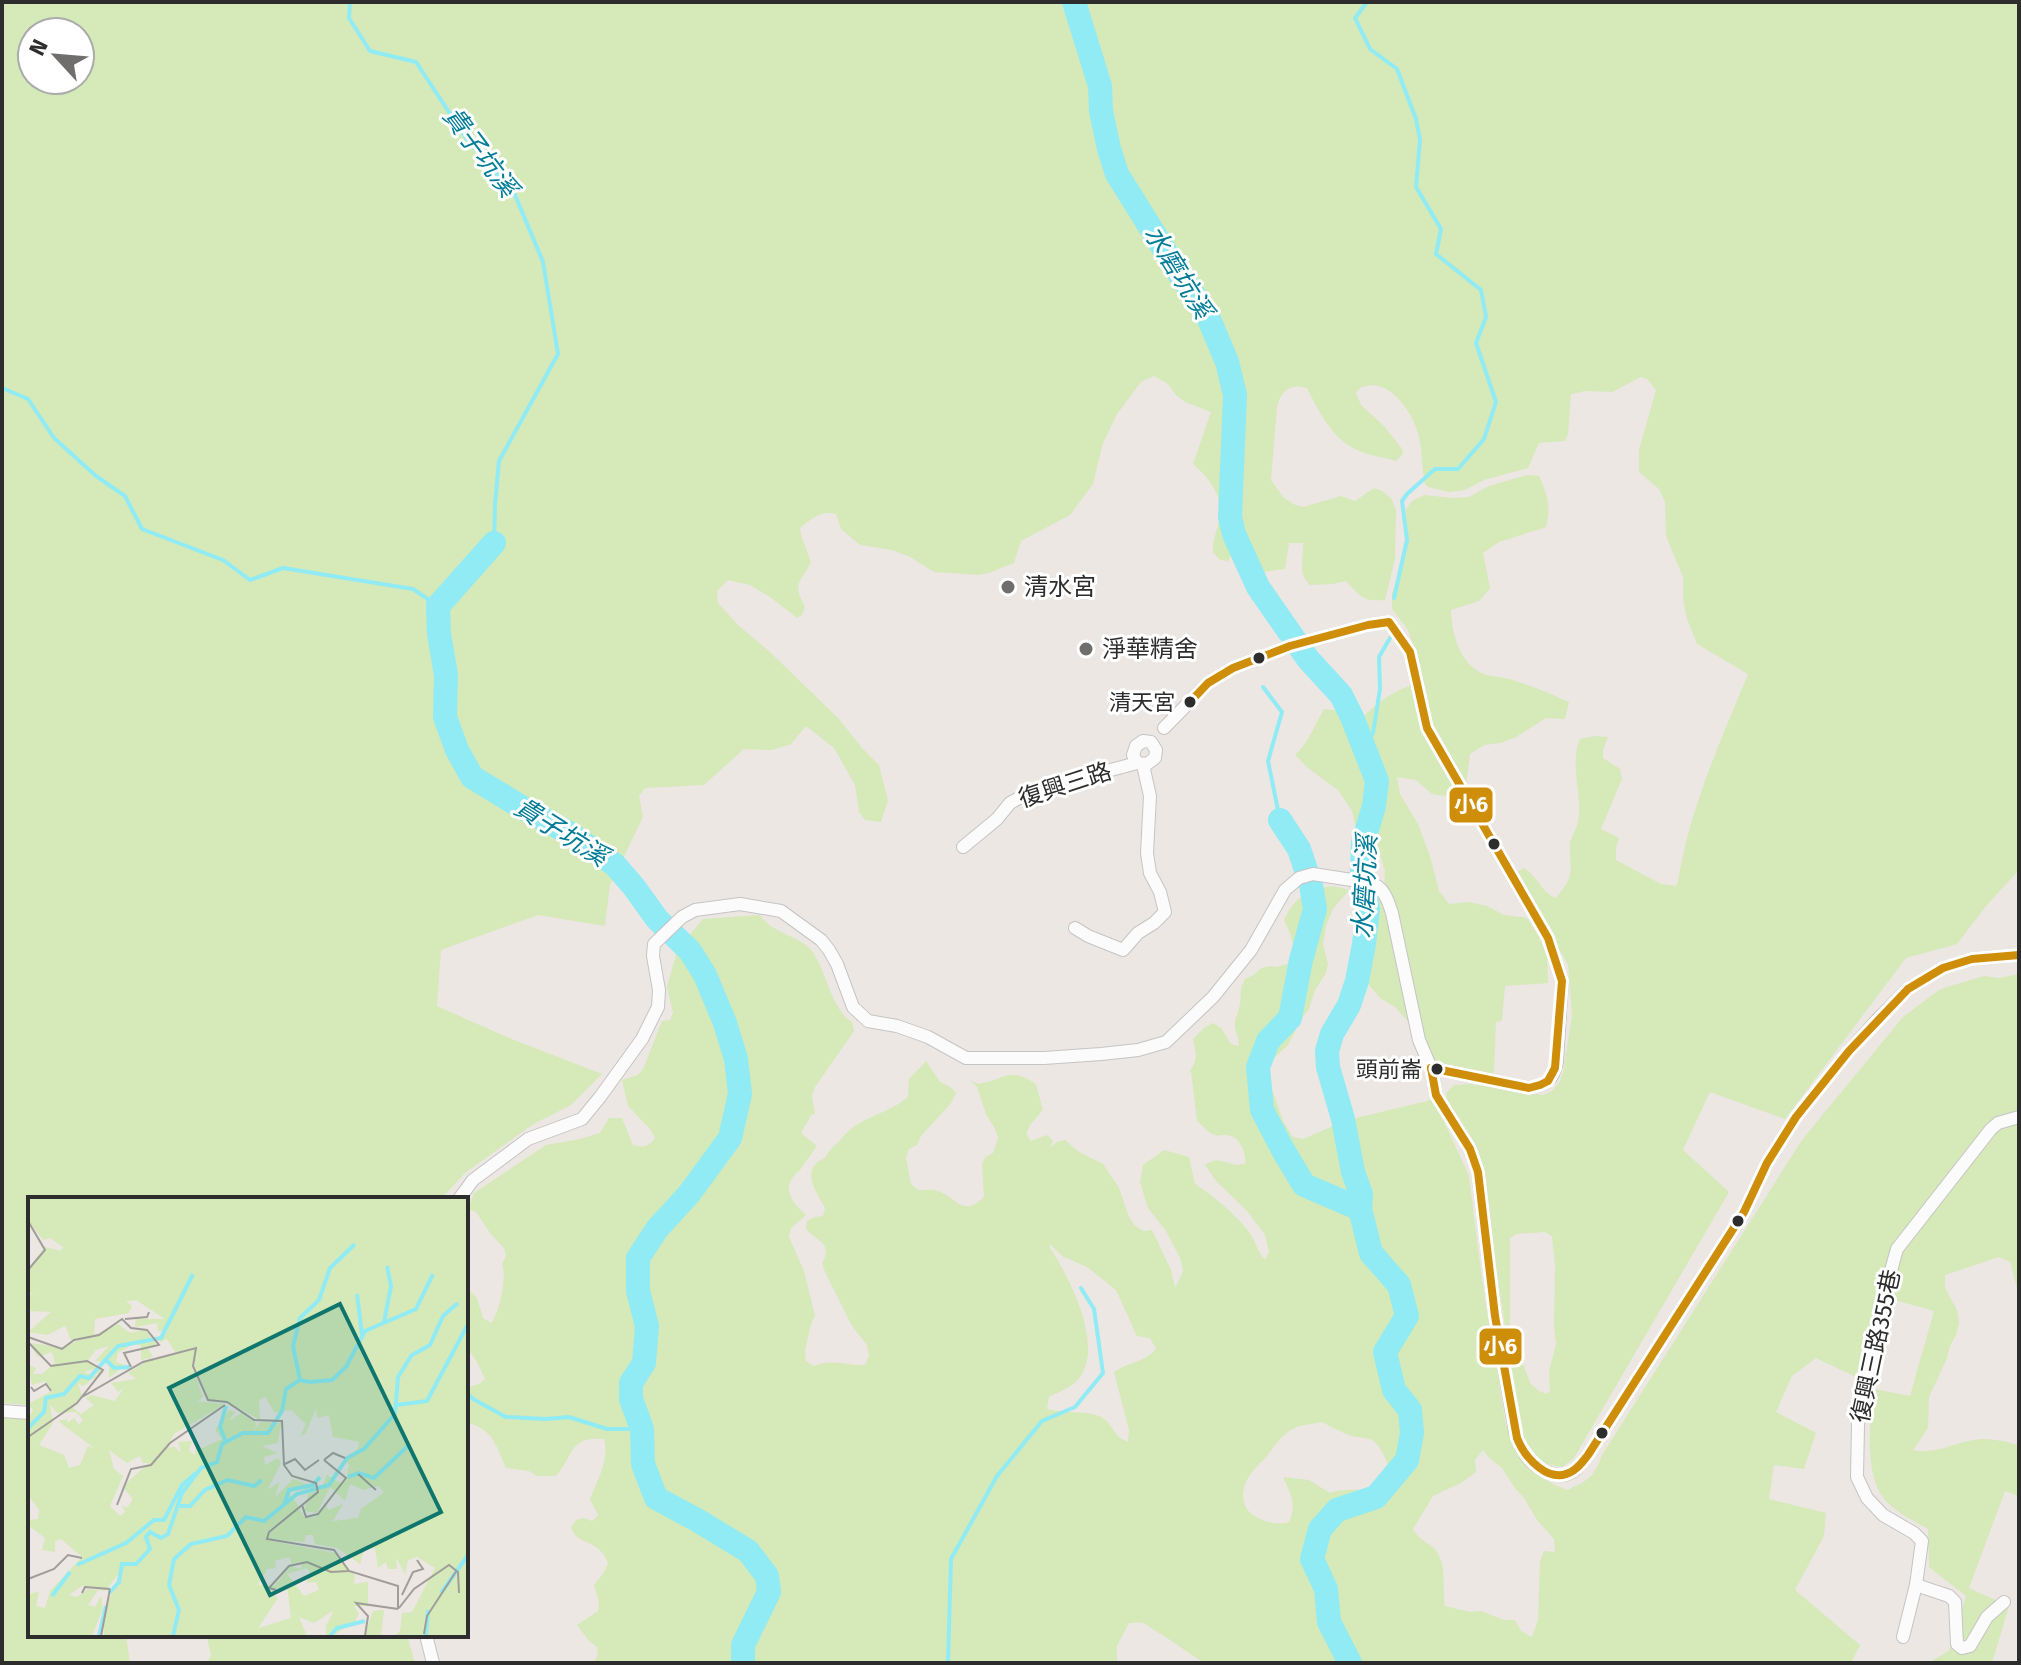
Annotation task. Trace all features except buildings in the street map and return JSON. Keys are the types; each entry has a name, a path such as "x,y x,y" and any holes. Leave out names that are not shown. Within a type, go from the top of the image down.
{"street":[{"path":"1164,728 1208,683 1233,668 1296,644 1389,622 1410,652 1427,728 1548,938 1562,981 1557,1062 1555,1071 1542,1086 1529,1088 1431,1068"},
{"name":"復興三路","path":"963,847 997,819 1010,803 1032,791 1140,764 1150,796 1147,853 1150,873 1160,892 1165,912 1138,933 1123,950 1075,928"},
{"path":"460,1197 473,1180 528,1139 582,1119 600,1097 642,1039 658,1007 654,944 682,917 695,910 740,904 781,911 821,940 829,950 853,1007 868,1021 897,1026 928,1037 966,1058 1030,1058 1138,1050 1166,1042 1213,997 1251,950 1285,890 1299,878 1313,874 1371,883 1386,895 1392,913 1419,1040 1431,1068 1436,1095 1470,1149 1478,1172 1495,1316 1515,1431 1521,1449 1535,1466 1549,1472 1567,1474 1575,1470 1588,1455 1744,1212 1767,1163 1796,1117 1877,1020 1908,989 1943,968 1972,959 2019,955"},
{"name":"復興三路355巷","path":"1916,1585 1922,1541 1883,1515 1867,1498 1857,1477 1858,1425 1883,1299 1897,1249 1991,1129 1998,1123 2019,1117"},
{"path":"2,1411 28,1413"},
{"path":"1903,1637 1916,1585 1949,1596 1955,1602 1957,1644 1962,1648 1970,1646 1987,1617 2004,1602"},
{"path":"426,1637 433,1663"}],"green space":[{"path":"2,2 2019,2 2019,870 1957,944 1906,958 1785,1119 1710,1092 1683,1150 1729,1192 1574,1458 1562,1467 1541,1463 1529,1449 1521,1429 1487,1211 1446,1102 1446,1093 1454,1085 1470,1084 1543,1095 1559,1083 1572,1016 1568,965 1517,873 1523,868 1528,871 1546,892 1556,898 1569,879 1570,842 1579,811 1576,759 1580,739 1608,737 1603,758 1620,769 1622,779 1601,829 1619,838 1616,860 1661,884 1676,886 1698,802 1748,674 1697,644 1687,619 1683,577 1666,536 1665,502 1659,489 1639,472 1639,450 1656,390 1647,379 1641,377 1612,392 1571,394 1565,441 1539,443 1528,468 1484,480 1465,490 1449,492 1425,484 1416,427 1402,402 1391,392 1377,385 1361,387 1356,393 1361,405 1383,425 1403,450 1396,461 1359,451 1341,440 1324,419 1307,388 1296,386 1284,392 1277,406 1271,480 1283,497 1303,507 1341,496 1355,501 1374,488 1391,498 1396,510 1395,559 1385,600 1362,597 1346,581 1310,585 1302,570 1303,543 1289,543 1285,569 1263,572 1243,534 1239,536 1228,562 1219,559 1213,552 1220,514 1218,498 1208,480 1193,464 1211,412 1185,402 1168,384 1154,376 1141,382 1117,414 1103,443 1093,484 1070,515 1021,541 1014,563 978,575 934,572 892,550 860,545 841,529 836,514 821,514 800,528 811,562 798,588 805,607 802,615 797,618 750,585 728,580 717,591 718,603 839,719 879,765 888,801 881,822 865,820 859,812 855,785 834,748 806,726 791,744 772,750 744,749 704,785 645,788 639,796 643,817 610,885 605,926 538,915 441,950 437,1006 602,1074 571,1105 532,1125 465,1173 443,1197 28,1197 28,1405 2,1403","holes":["1545,1232 1552,1236 1556,1344 1549,1372 1550,1391 1547,1394 1531,1384 1510,1333 1510,1238 1517,1234"]},
{"path":"1527,475 1539,476 1545,489 1548,501 1546,527 1499,542 1483,553 1490,588 1479,601 1451,610 1453,629 1458,647 1475,669 1569,702 1565,719 1546,718 1516,737 1484,745 1470,754 1466,786 1451,797 1432,794 1416,780 1397,777 1400,794 1418,824 1430,856 1439,891 1449,904 1468,902 1487,906 1504,915 1527,918 1547,955 1548,983 1505,986 1502,1021 1496,1022 1494,1072 1491,1075 1433,1062 1423,1038 1395,1007 1380,998 1369,985 1354,942 1359,916 1373,892 1384,892 1385,871 1380,855 1357,832 1352,811 1338,790 1295,755 1308,739 1324,709 1362,718 1384,699 1409,686 1417,666 1414,647 1408,630 1392,609 1392,593 1407,550 1406,509 1412,501 1424,495 1469,497 1489,486"},
{"path":"1334,886 1349,890 1333,909 1326,926 1323,945 1328,964 1326,973 1288,1045 1273,1059 1269,1068 1271,1086 1283,1121 1293,1137 1303,1139 1344,1121 1435,1099 1436,1108 1469,1176 1482,1280 1506,1425 1515,1450 1525,1464 1544,1479 1567,1490 1593,1473 1802,1140 1903,1017 1947,987 1984,976 1999,978 2019,974 2019,1296 2010,1262 1999,1257 1945,1275 1945,1288 1957,1310 1959,1323 1929,1397 1928,1428 1913,1450 1932,1451 1982,1439 2019,1446 2019,1496 2005,1491 1969,1588 2009,1606 1992,1663 1928,1663 1949,1651 1966,1596 1929,1567 1928,1529 1894,1509 1881,1494 1872,1466 1870,1434 1874,1389 1910,1396 1934,1311 1877,1295 1858,1378 1816,1358 1792,1376 1776,1412 1816,1433 1804,1469 1774,1465 1769,1499 1826,1513 1824,1536 1795,1590 1860,1645 1851,1663 1205,1663 1145,1624 1129,1623 1117,1646 1117,1663 593,1663 598,1655 597,1647 577,1625 598,1611 594,1585 608,1563 599,1549 577,1537 571,1527 576,1520 584,1518 592,1521 598,1515 590,1499 604,1462 604,1439 578,1444 556,1476 537,1476 529,1471 506,1468 488,1434 468,1423 468,1387 485,1379 468,1349 468,1289 477,1298 483,1318 491,1323 500,1303 504,1276 502,1264 506,1256 504,1248 476,1212 468,1209 474,1193 546,1145 600,1133 609,1118 622,1118 633,1145 646,1146 655,1138 628,1106 622,1080 638,1075 643,1069 662,1021 670,1020 673,1013 667,987 679,944 728,1058 720,1016 686,939 703,919 760,915 772,927 804,943 817,960 839,1008 852,1022 854,1031 815,1087 812,1096 815,1115 812,1114 801,1133 817,1146 790,1183 791,1198 806,1215 791,1228 789,1237 804,1271 815,1316 805,1351 806,1361 814,1366 834,1362 865,1365 869,1356 867,1345 852,1326 825,1272 822,1263 825,1247 806,1229 807,1221 823,1216 825,1208 814,1188 811,1174 817,1163 856,1125 908,1097 909,1079 926,1061 940,1082 956,1092 952,1102 921,1136 917,1145 909,1149 906,1157 911,1184 918,1190 938,1191 965,1206 977,1203 984,1197 982,1165 985,1157 993,1153 998,1137 977,1087 970,1080 978,1084 1008,1075 1019,1076 1036,1084 1043,1110 1026,1134 1031,1141 1047,1135 1053,1141 1050,1148 1065,1140 1079,1152 1103,1164 1119,1188 1135,1226 1144,1231 1152,1230 1171,1270 1175,1288 1183,1271 1181,1260 1166,1231 1148,1208 1140,1182 1143,1165 1164,1150 1189,1157 1195,1184 1237,1218 1265,1260 1269,1252 1265,1235 1205,1165 1216,1161 1235,1165 1246,1163 1243,1149 1234,1138 1212,1134 1197,1121 1191,1071 1186,1076 1196,1059 1193,1039 1205,1027 1213,1023 1221,1028 1231,1044 1239,1046 1235,1021 1245,979 1261,968 1293,962 1292,941 1284,920 1293,906 1310,892","holes":["1050,1244 1062,1256 1087,1267 1116,1290 1137,1336 1150,1338 1156,1349 1114,1372 1129,1430 1128,1442 1099,1416 1047,1409 1049,1397 1080,1377 1088,1347 1081,1311","1322,1422 1341,1432 1376,1443 1386,1461 1394,1487 1386,1496 1358,1490 1330,1493 1309,1480 1283,1477 1293,1504 1289,1522 1269,1522 1252,1514 1243,1497 1245,1483 1254,1469 1292,1429","1483,1450 1501,1467 1537,1520 1554,1539 1555,1552 1544,1551 1540,1562 1538,1620 1532,1637 1521,1631 1515,1620 1445,1606 1440,1558 1434,1548 1413,1529 1433,1496 1476,1472 1475,1460"]},
{"path":"2,1414 28,1419 28,1637 126,1637 130,1663 2,1663"},
{"path":"207,1637 408,1637 415,1663 208,1663 211,1654"}],"waterway":[{"name":"貴子坑溪","path":"350,2 349,18 370,51 416,62 466,138 515,195 543,262 558,354 499,461 494,543"},
{"name":"水磨坑溪","path":"1074,2 1100,86 1101,111 1117,174 1206,312 1227,362 1235,395 1230,517 1234,534 1258,587 1308,659 1341,695 1377,781 1374,806 1363,843 1362,871 1368,909 1364,944 1349,1005 1332,1034 1327,1051 1328,1067 1361,1194 1360,1209 1371,1253 1399,1285 1407,1316 1385,1352 1394,1390 1410,1410 1412,1433 1407,1460 1376,1497 1337,1510 1320,1529 1312,1559 1326,1589 1329,1622 1350,1663"},
{"path":"1367,2 1355,18 1370,49 1397,69 1416,119 1420,140 1416,187 1441,229 1436,254 1481,290 1486,317 1476,343 1496,402 1484,439 1458,469 1435,469 1402,501 1407,540 1394,598"},
{"path":"2,388 28,399 54,438 96,476 125,496 142,529 223,560 250,580 283,568 413,589 438,606"},
{"name":"貴子坑溪","path":"494,543 438,606 446,675 445,717 457,750 472,777 569,833 615,865 657,919 690,951 705,975 736,1059 740,1094 730,1138 689,1194 657,1229 638,1258 638,1291 647,1326 644,1363 631,1383 631,1399 642,1429 643,1464 656,1498 748,1551 767,1576 769,1592 743,1645 743,1663"},
{"path":"1364,747 1373,733 1380,689 1379,657 1390,638"},
{"path":"1263,687 1282,712 1268,761 1280,820"},
{"path":"1280,820 1299,849 1315,909 1290,1018 1268,1041 1258,1067 1262,1110 1304,1185 1360,1209"},
{"path":"948,1663 951,1559 997,1476 1042,1421 1075,1407 1103,1373 1094,1309 1081,1288"},
{"path":"468,1394 506,1417 569,1417 607,1429 642,1429"}],"transit line":[{"name":"小6","path":"1190,702 1208,683 1233,668 1290,646 1368,625 1389,622 1410,652 1427,728 1548,938 1562,981 1555,1068 1548,1081 1529,1088 1431,1068"},
{"name":"小6","path":"1431,1068 1436,1095 1470,1149 1478,1172 1495,1316 1517,1438 1526,1454 1540,1468 1556,1475 1565,1474 1588,1455 1744,1212 1767,1163 1796,1117 1849,1051 1908,989 1943,968 1972,959 2019,955"}],"place":[{"name":"清水宮","path":"1008,587"},
{"name":"淨華精舍","path":"1086,649"},
{"name":"清天宮","path":"1190,702"},
{"name":"頭前崙","path":"1437,1069"}]}
